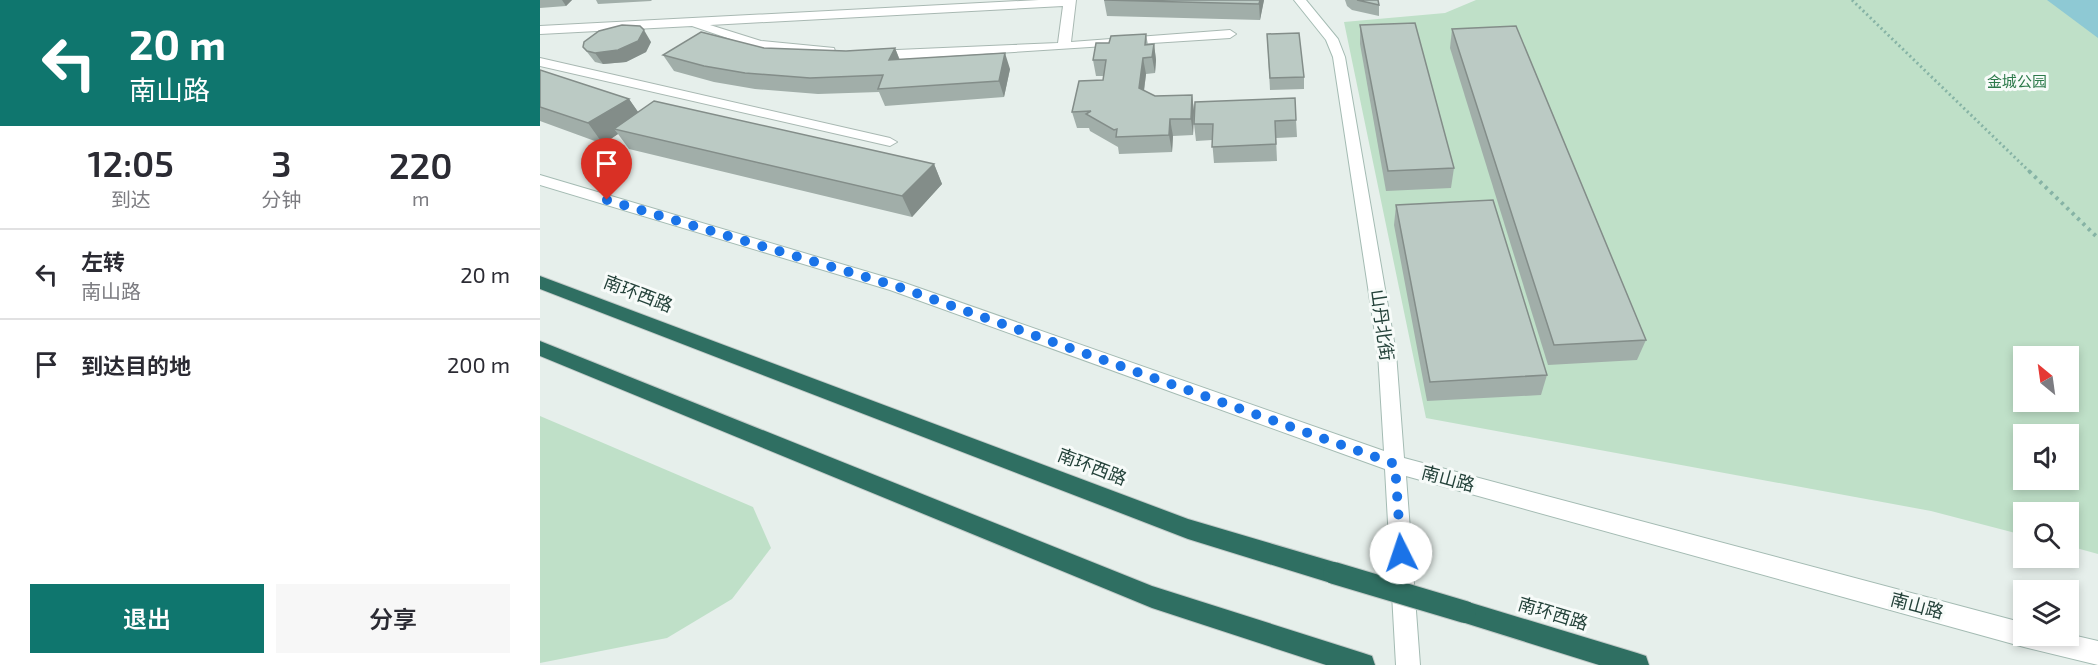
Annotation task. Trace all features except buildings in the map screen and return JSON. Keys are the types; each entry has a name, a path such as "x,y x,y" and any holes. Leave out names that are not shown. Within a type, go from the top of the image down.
{"highway":[{"name":"南环西路","path":"540,282 1188,529 1637,665"},
{"path":"540,348 1152,597 1363,665"}],"street":[{"name":"山丹北街","path":"1299,0 1332,39 1339,57 1387,353 1408,665"},
{"path":"540,30 1070,1 1064,46"},
{"path":"688,22 760,45 841,52"},
{"path":"865,54 888,56 1230,34"},
{"path":"540,62 890,142"},
{"name":"南山路","path":"540,180 896,286 1395,464 2013,632"},
{"path":"2069,646 2098,653"}],"path":[{"path":"1852,0 2098,238"}],"green space":[{"name":"金城公园","path":"1476,0 2098,0 2098,554 2079,549 2079,502 2013,502 2013,532 1931,511 1426,418 1344,22 1445,13"},
{"path":"540,416 753,507 771,548 732,599 667,638 540,663"}],"water":[{"path":"2047,0 2098,0 2098,38"}],"route":[{"path":"607,200 896,286 1395,464 1401,553"}]}
